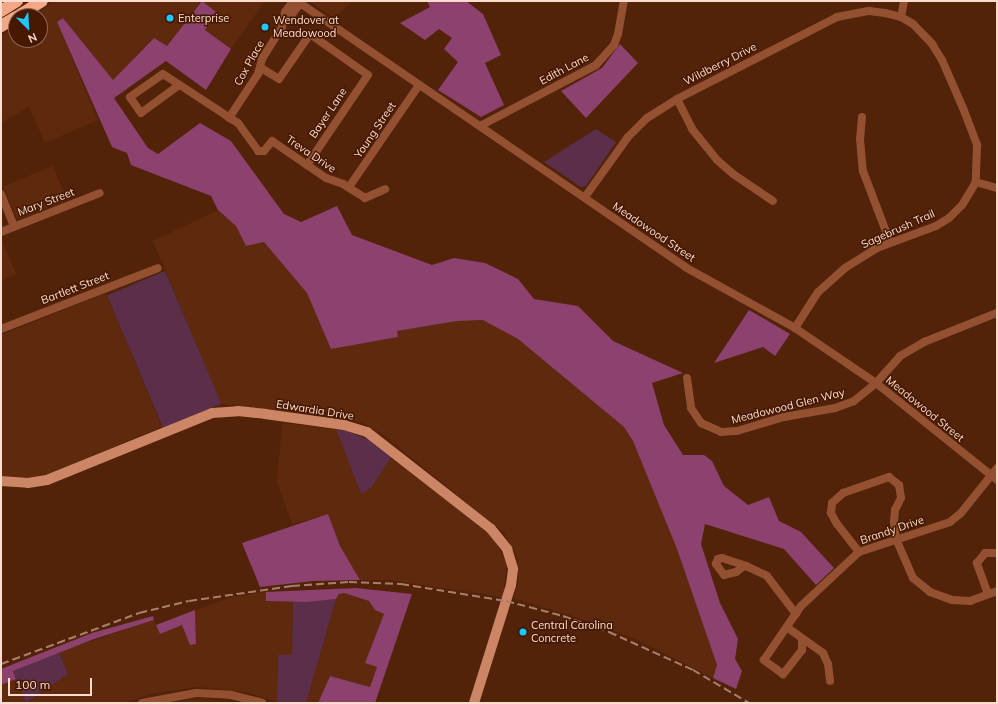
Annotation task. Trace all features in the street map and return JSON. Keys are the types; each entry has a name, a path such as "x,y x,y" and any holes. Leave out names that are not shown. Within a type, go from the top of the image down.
{"highway":[{"path":"1,11 17,1"},
{"path":"31,8 42,1"}],"main road":[{"name":"Edwardia Drive","path":"1,481 28,483 47,480 212,413 238,411 265,414 340,424 367,432 491,529 509,554 512,569 511,585 474,703"}],"street":[{"name":"Edith Lane","path":"480,126 596,65 614,45 618,34 624,1"},
{"path":"901,17 904,1"},
{"name":"Meadowood Street","path":"297,2 685,267 795,328 876,383 994,478"},
{"name":"Cox Place","path":"229,118 261,68 262,59 286,18 291,16 297,2"},
{"name":"Wildberry Drive","path":"585,198 628,137 647,118 677,99 837,17 869,11 901,17"},
{"name":"Sagebrush Trail","path":"795,328 807,307 831,279 862,257 890,242 936,226 949,218 962,205 976,182 977,145 942,60 924,34 901,17"},
{"name":"Bayer Lane","path":"261,68 279,79 310,34 368,75 307,164"},
{"name":"Treva Drive","path":"179,85 141,113 130,97 163,74 242,126 258,151 264,151 272,141 326,178 349,187 365,198 385,189"},
{"name":"Young Street","path":"349,187 419,85"},
{"path":"677,99 692,129 717,160 733,174 773,200"},
{"path":"862,117 860,139 863,171 890,242"},
{"path":"976,182 997,188"},
{"name":"Mary Street","path":"1,232 100,193"},
{"path":"1,194 14,226"},
{"name":"Bartlett Street","path":"1,329 158,268"},
{"name":"Meadowood Glen Way","path":"687,378 689,402 696,418 710,429 730,432 784,417 844,405 862,396 900,356 924,342 997,313"},
{"name":"Brandy Drive","path":"802,639 802,650 783,674 764,660 788,628 801,606 859,552 950,522 961,513 994,478 997,468"},
{"path":"859,552 831,513 832,503 843,493 865,484 889,477 899,485 901,498 895,510 894,522 896,539 914,578 930,592 952,600 970,601 997,591"},
{"path":"988,594 977,563 985,553 997,553"},
{"path":"744,566 767,576 796,614"},
{"path":"788,628 823,653 828,664 830,681"},
{"path":"142,703 196,693 231,696 262,703"}],"shaded area":[{"path":"54,1 201,1 166,47 153,38 113,80 63,18 57,23 98,120 45,143 29,107 1,123 1,35 8,31 8,48 48,48 48,8 45,8"},
{"path":"202,1 265,1 231,49 205,30"},
{"path":"202,1 216,12 205,30 231,49 206,90 166,61 114,98 148,148 158,154 200,123 231,141 284,214 301,222 337,206 352,235 432,265 454,258 485,263 518,279 534,299 578,306 613,341 683,373 652,383 664,425 683,455 704,455 712,461 724,486 748,505 769,497 779,521 801,532 834,568 816,585 784,549 705,524 701,544 720,603 738,639 735,659 742,671 736,689 713,678 717,665 677,549 633,441 624,427 518,339 483,320 457,321 397,331 398,337 331,349 307,293 264,242 246,246 236,226 218,210 211,196 131,165 127,153 112,147 57,22 63,18 113,80 154,38 167,46"},
{"path":"309,1 352,1 335,19"},
{"path":"427,1 466,1 483,14 501,55 485,63 504,105 481,117 438,90 458,62 444,49 452,38 439,29 425,40 400,23 430,7"},
{"path":"620,44 638,63 586,118 561,91 602,68"},
{"path":"596,129 616,142 586,186 581,187 544,162"},
{"path":"53,166 67,200 20,219 16,217 3,186"},
{"path":"218,210 236,226 246,246 264,242 307,293 331,349 398,337 397,331 457,321 483,320 518,339 624,427 633,441 677,549 717,665 713,678 638,640 576,617 513,598 518,584 518,560 504,533 382,434 365,424 345,418 221,404 153,241"},
{"path":"1,238 16,274 1,281"},
{"path":"165,271 221,404 163,428 107,296"},
{"path":"106,293 162,427 51,473 34,478 1,476 1,335"},
{"path":"749,310 790,334 775,356 763,347 714,363"},
{"path":"282,423 336,429 361,493 371,488 392,456 489,534 497,544 507,564 503,597 390,580 360,580 340,546 328,514 292,524 277,482"},
{"path":"336,429 347,431 372,441 392,456 371,488 361,494"},
{"path":"328,514 340,546 360,580 313,581 260,587 242,543"},
{"path":"356,588 412,594 375,703 318,703 330,676 370,687 377,667 365,663 384,614 375,610 369,601 344,593 339,594 336,599 306,602 266,601 266,592"},
{"path":"266,592 266,601 293,602 292,655 278,655 277,702 246,692 197,687 150,694 126,703 27,703 68,674 59,652 154,620 160,634 182,625 190,644 196,644 195,610 232,597"},
{"path":"344,593 369,601 375,610 384,614 365,663 377,667 370,687 330,676 318,703 306,703 336,599 339,594"},
{"path":"336,599 306,703 277,702 278,655 292,655 293,602"},
{"path":"195,610 196,644 190,645 182,625 160,634 156,625"},
{"path":"153,616 154,620 94,639 13,671 16,679 1,685 1,669 92,633"},
{"path":"59,652 68,674 26,703 13,671"},
{"path":"16,679 26,703 1,703 1,685"},
{"path":"202,699 237,703 166,703 186,700"}],"railway":[{"path":"1,664 139,613 189,601 292,586 349,582 401,584 506,601 563,616 609,632 693,670 749,703"}],"place":[{"name":"Enterprise","path":"170,18"},
{"name":"Wendover at Meadowood","path":"265,27"},
{"name":"Central Carolina Concrete","path":"523,632"}]}
